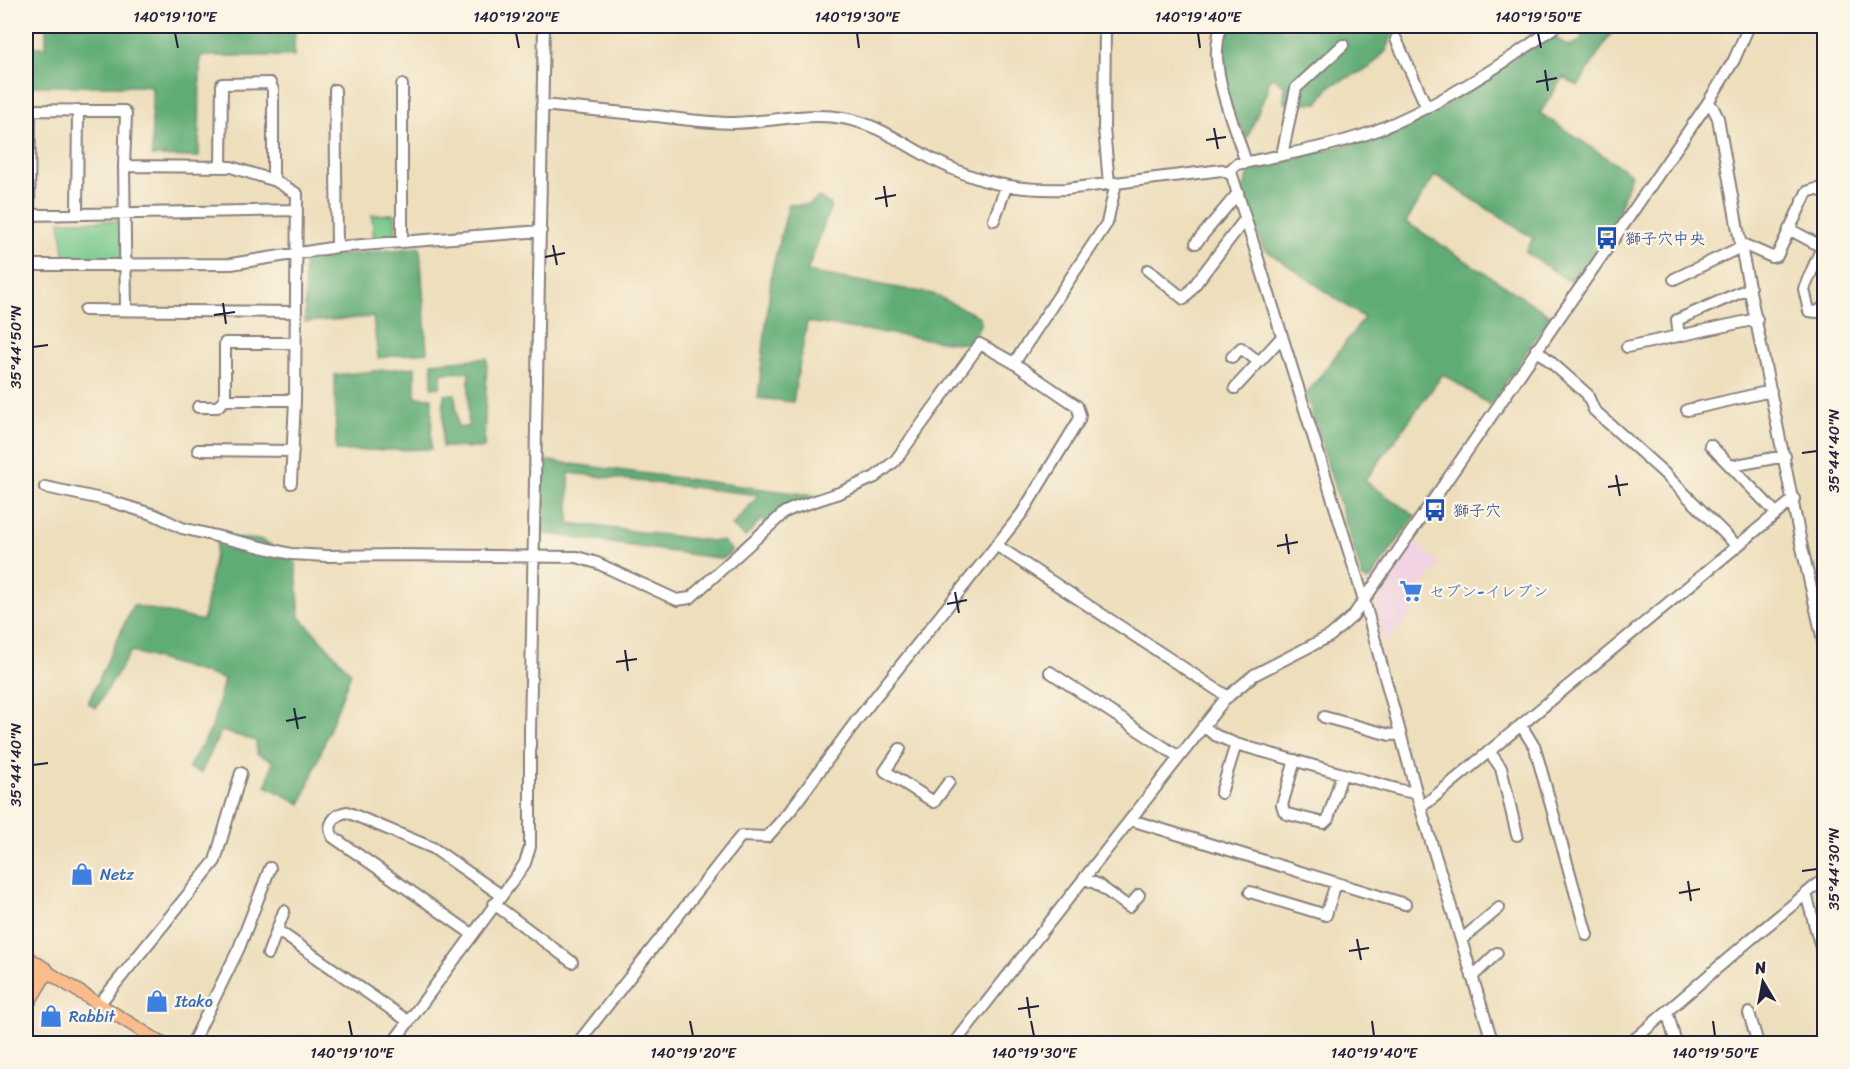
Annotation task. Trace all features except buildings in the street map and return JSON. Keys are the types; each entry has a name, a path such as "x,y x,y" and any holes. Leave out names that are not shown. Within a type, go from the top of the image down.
{"highway":[{"path":"26,958 46,971 26,1004"}],"main road":[{"path":"46,971 163,1044"}],"street":[{"path":"392,1044 525,863 531,835 530,732 544,26"},
{"path":"1014,363 1107,223 1112,183 1104,128 1105,26"},
{"path":"1220,26 1217,57 1222,91 1246,163"},
{"path":"1228,172 1237,165 1310,150 1374,131 1427,108 1482,76 1556,26"},
{"path":"954,1044 1228,697 1254,675 1312,646 1337,631 1353,616 1707,104 1734,60 1749,26"},
{"path":"1396,39 1427,108"},
{"path":"1282,155 1296,88 1343,45"},
{"path":"220,166 222,84 270,83 273,90 273,175 276,181"},
{"path":"402,85 402,242"},
{"path":"335,90 336,248"},
{"path":"1707,104 1713,108 1718,117 1740,245 1794,499 1819,597 1824,645"},
{"path":"542,105 710,122 828,116 844,118 880,129 932,159 964,174 1006,187 1046,190 1222,170 1228,172 1234,179 1281,338 1364,600 1399,734 1493,1044"},
{"path":"126,310 126,263 125,214 124,166 126,114 124,111 30,110 27,214 125,214 297,210"},
{"path":"77,214 78,110"},
{"path":"124,166 231,167 276,181 297,194 295,400 291,483"},
{"path":"994,220 1006,187"},
{"path":"1674,279 1740,245 1774,257 1777,256 1807,192 1816,189 1824,192"},
{"path":"1196,243 1238,193"},
{"path":"1148,270 1184,299 1245,219"},
{"path":"1789,230 1823,248 1804,289 1809,312 1817,312 1824,307"},
{"path":"26,265 231,264 297,252 541,231"},
{"path":"1679,336 1677,320 1750,288"},
{"path":"85,310 296,312"},
{"path":"1627,346 1757,319"},
{"path":"1235,388 1281,338"},
{"path":"225,400 225,343 295,343"},
{"path":"45,487 106,500 155,515 182,528 291,554 577,557 597,563 677,600 690,598 785,513 875,477 895,461 980,344 1014,363 1077,406 1080,415 1022,513 857,720 790,811 767,837 741,836 577,1044"},
{"path":"1232,357 1241,348 1259,362"},
{"path":"1536,349 1587,394 1594,410 1663,472 1737,546"},
{"path":"1687,410 1772,391"},
{"path":"198,407 217,407 225,400 295,400"},
{"path":"1710,445 1776,513"},
{"path":"198,450 293,451"},
{"path":"1731,466 1785,456"},
{"path":"1420,806 1428,802 1794,499"},
{"path":"996,545 1228,697"},
{"path":"1050,672 1179,757"},
{"path":"1324,717 1390,735 1399,734"},
{"path":"1521,725 1535,748 1587,935"},
{"path":"1203,726 1215,735 1236,744 1400,790 1410,792 1415,789"},
{"path":"1221,793 1236,744"},
{"path":"900,749 885,771 934,802 949,782"},
{"path":"1489,751 1501,768 1517,834"},
{"path":"1295,760 1282,805 1287,814 1324,823 1328,819 1342,774"},
{"path":"100,1003 215,861 241,773"},
{"path":"472,934 333,837 330,832 331,822 337,815 347,812 433,848 572,962"},
{"path":"1131,820 1405,904"},
{"path":"192,1044 239,948 270,868"},
{"path":"1085,879 1129,906 1138,895"},
{"path":"1629,1044 1824,879"},
{"path":"1250,892 1326,915 1336,883"},
{"path":"1806,894 1824,958"},
{"path":"1461,940 1499,908"},
{"path":"268,954 284,911"},
{"path":"278,930 408,1021"},
{"path":"1472,977 1497,953"},
{"path":"1665,1013 1669,1018 1676,1044"},
{"path":"1749,1013 1758,1044"}],"shaded area":[{"path":"1416,542 1440,565 1421,584 1428,591 1412,608 1414,611 1385,643 1377,615 1377,602"}],"green space":[{"path":"46,26 295,26 294,56 200,56 199,157 152,156 152,86 26,86 26,47 46,47"},
{"path":"1221,26 1395,26 1387,50 1369,68 1330,86 1318,103 1284,103 1285,86 1271,76 1247,139 1224,91 1218,57"},
{"path":"1583,26 1616,26 1578,86 1563,77 1540,113 1631,174 1617,217 1572,283 1525,252 1533,238 1435,175 1406,222 1551,316 1490,405 1443,374 1365,481 1415,516 1369,581 1363,579 1306,395 1364,318 1263,248 1243,190 1251,169 1377,137 1444,107 1550,34 1568,46 1581,41"},
{"path":"819,197 831,205 807,272 933,294 980,317 981,323 969,344 807,322 793,402 758,398 772,270 789,204 805,205"},
{"path":"395,214 396,234 391,239 374,240 372,215"},
{"path":"60,221 119,221 122,223 123,259 65,261"},
{"path":"420,247 427,352 378,358 373,317 305,322 304,259"},
{"path":"487,358 484,448 442,447 444,395 455,394 458,427 468,427 469,372 442,373 440,387 432,388 432,363"},
{"path":"415,367 415,397 432,398 431,449 336,451 335,375"},
{"path":"541,460 818,496 766,524 762,519 745,537 732,526 759,495 569,473 569,523 723,541 732,551 723,559 541,533"},
{"path":"218,537 262,540 295,559 300,617 351,673 301,804 266,786 273,761 257,754 256,741 221,731 201,773 188,768 212,728 224,679 131,651 96,708 88,703 133,605 203,621"}],"place":[{"name":"獅子穴中央","path":"1607,238"},
{"name":"獅子穴","path":"1435,510"},
{"name":"セブン-イレブン","path":"1411,591"},
{"name":"Netz","path":"82,874"},
{"name":"Itako","path":"157,1001"},
{"name":"Rabbit","path":"51,1016"}]}
